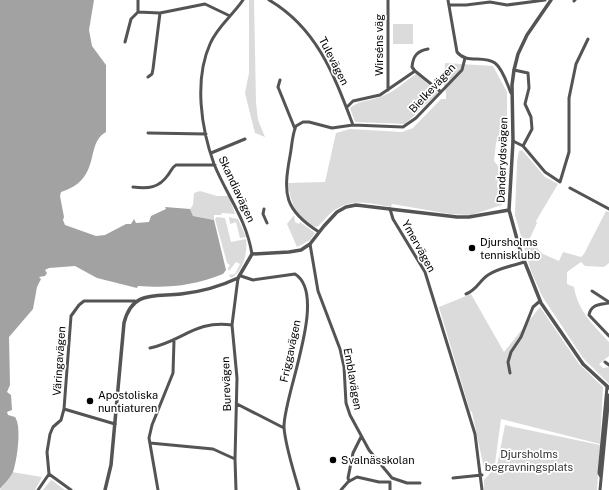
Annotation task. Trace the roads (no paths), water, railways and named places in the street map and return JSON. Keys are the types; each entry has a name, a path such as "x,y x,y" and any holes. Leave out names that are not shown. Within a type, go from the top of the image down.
{"street":[{"path":"138,0 138,12"},
{"name":"Skandiavägen","path":"243,0 210,44 204,68 202,103 206,134 211,153 215,165 241,215 249,237 252,254"},
{"name":"Tulevägen","path":"269,0 296,20 314,39 329,67 353,124"},
{"name":"Wirséns väg","path":"388,0 388,90"},
{"path":"448,0 455,31 457,52 465,58"},
{"path":"448,5 466,5 490,2 507,5 550,0"},
{"name":"Danderydsvägen","path":"550,0 527,35 518,54 514,70 512,94 513,141 509,210 524,262 540,301 583,364 608,388"},
{"path":"125,42 131,19 138,12 160,12 205,4 230,16"},
{"path":"148,77 152,74 153,69 160,12"},
{"path":"513,141 523,146 545,172 560,182 569,152 569,98 576,64 588,39"},
{"path":"428,49 419,52 413,58 412,67 441,92"},
{"name":"Bielkevägen","path":"295,128 299,123 303,122 332,128 353,124 403,127 416,118 462,70 465,58 494,62 500,69 512,94"},
{"path":"514,70 528,73 529,88 525,104 531,117 532,129 523,146"},
{"path":"347,107 353,102 380,95 415,71"},
{"path":"278,87 280,80"},
{"path":"275,83 295,128 286,184 287,194 295,213 300,219 319,232"},
{"path":"148,133 206,134"},
{"path":"211,153 245,139"},
{"path":"133,187 151,188 157,186 176,165 215,165"},
{"path":"570,188 609,209"},
{"path":"105,490 111,464 124,323 129,309 136,301 150,295 187,293 239,277 252,254 296,251 310,244 333,216 346,207 367,205 457,217 469,217 509,210"},
{"path":"264,209 263,214 267,223"},
{"name":"Ymervägen","path":"390,209 393,219 425,272 475,434 482,475 482,490"},
{"name":"Emblavägen","path":"310,244 318,291 340,349 344,368 346,403 361,437 374,458 392,478"},
{"path":"466,294 477,288 484,279 493,272 524,262"},
{"name":"Friggavägen","path":"239,277 253,280 295,274 300,278 303,284 307,300 306,324 300,362 287,407 284,428 299,490"},
{"name":"Burevägen","path":"236,490 235,459 237,370 232,324 239,277"},
{"path":"592,291 609,301"},
{"name":"Väringavägen","path":"49,474 47,452 50,434 53,427 61,420 64,409 68,347 73,312 84,301 136,301"},
{"path":"510,373 508,362 510,352 521,337 533,306 540,301"},
{"path":"609,301 594,306 590,310 589,315 609,336"},
{"path":"150,348 174,341 209,324 232,324"},
{"path":"158,490 150,443 152,425 174,373 174,341"},
{"path":"605,362 609,364"},
{"path":"601,477 599,473 608,388"},
{"path":"600,490 601,477 603,474 609,395"},
{"path":"237,404 284,428"},
{"path":"64,409 115,424"},
{"path":"350,481 348,478 353,453 361,437"},
{"path":"150,443 213,449 235,459"},
{"path":"38,490 49,474 71,490"},
{"path":"454,478 482,475"},
{"path":"341,490 350,481 360,476 379,482 390,482"},
{"path":"390,490 390,482 392,478 407,484 420,483"}],"place":[{"name":"Djursholms tennisklubb","path":"472,248"},
{"name":"Apostoliska nuntiaturen","path":"90,401"},
{"name":"Svalnässkolan","path":"333,460"}],"park label":[{"name":"Djursholms begravningsplats","path":"529,460"}]}
